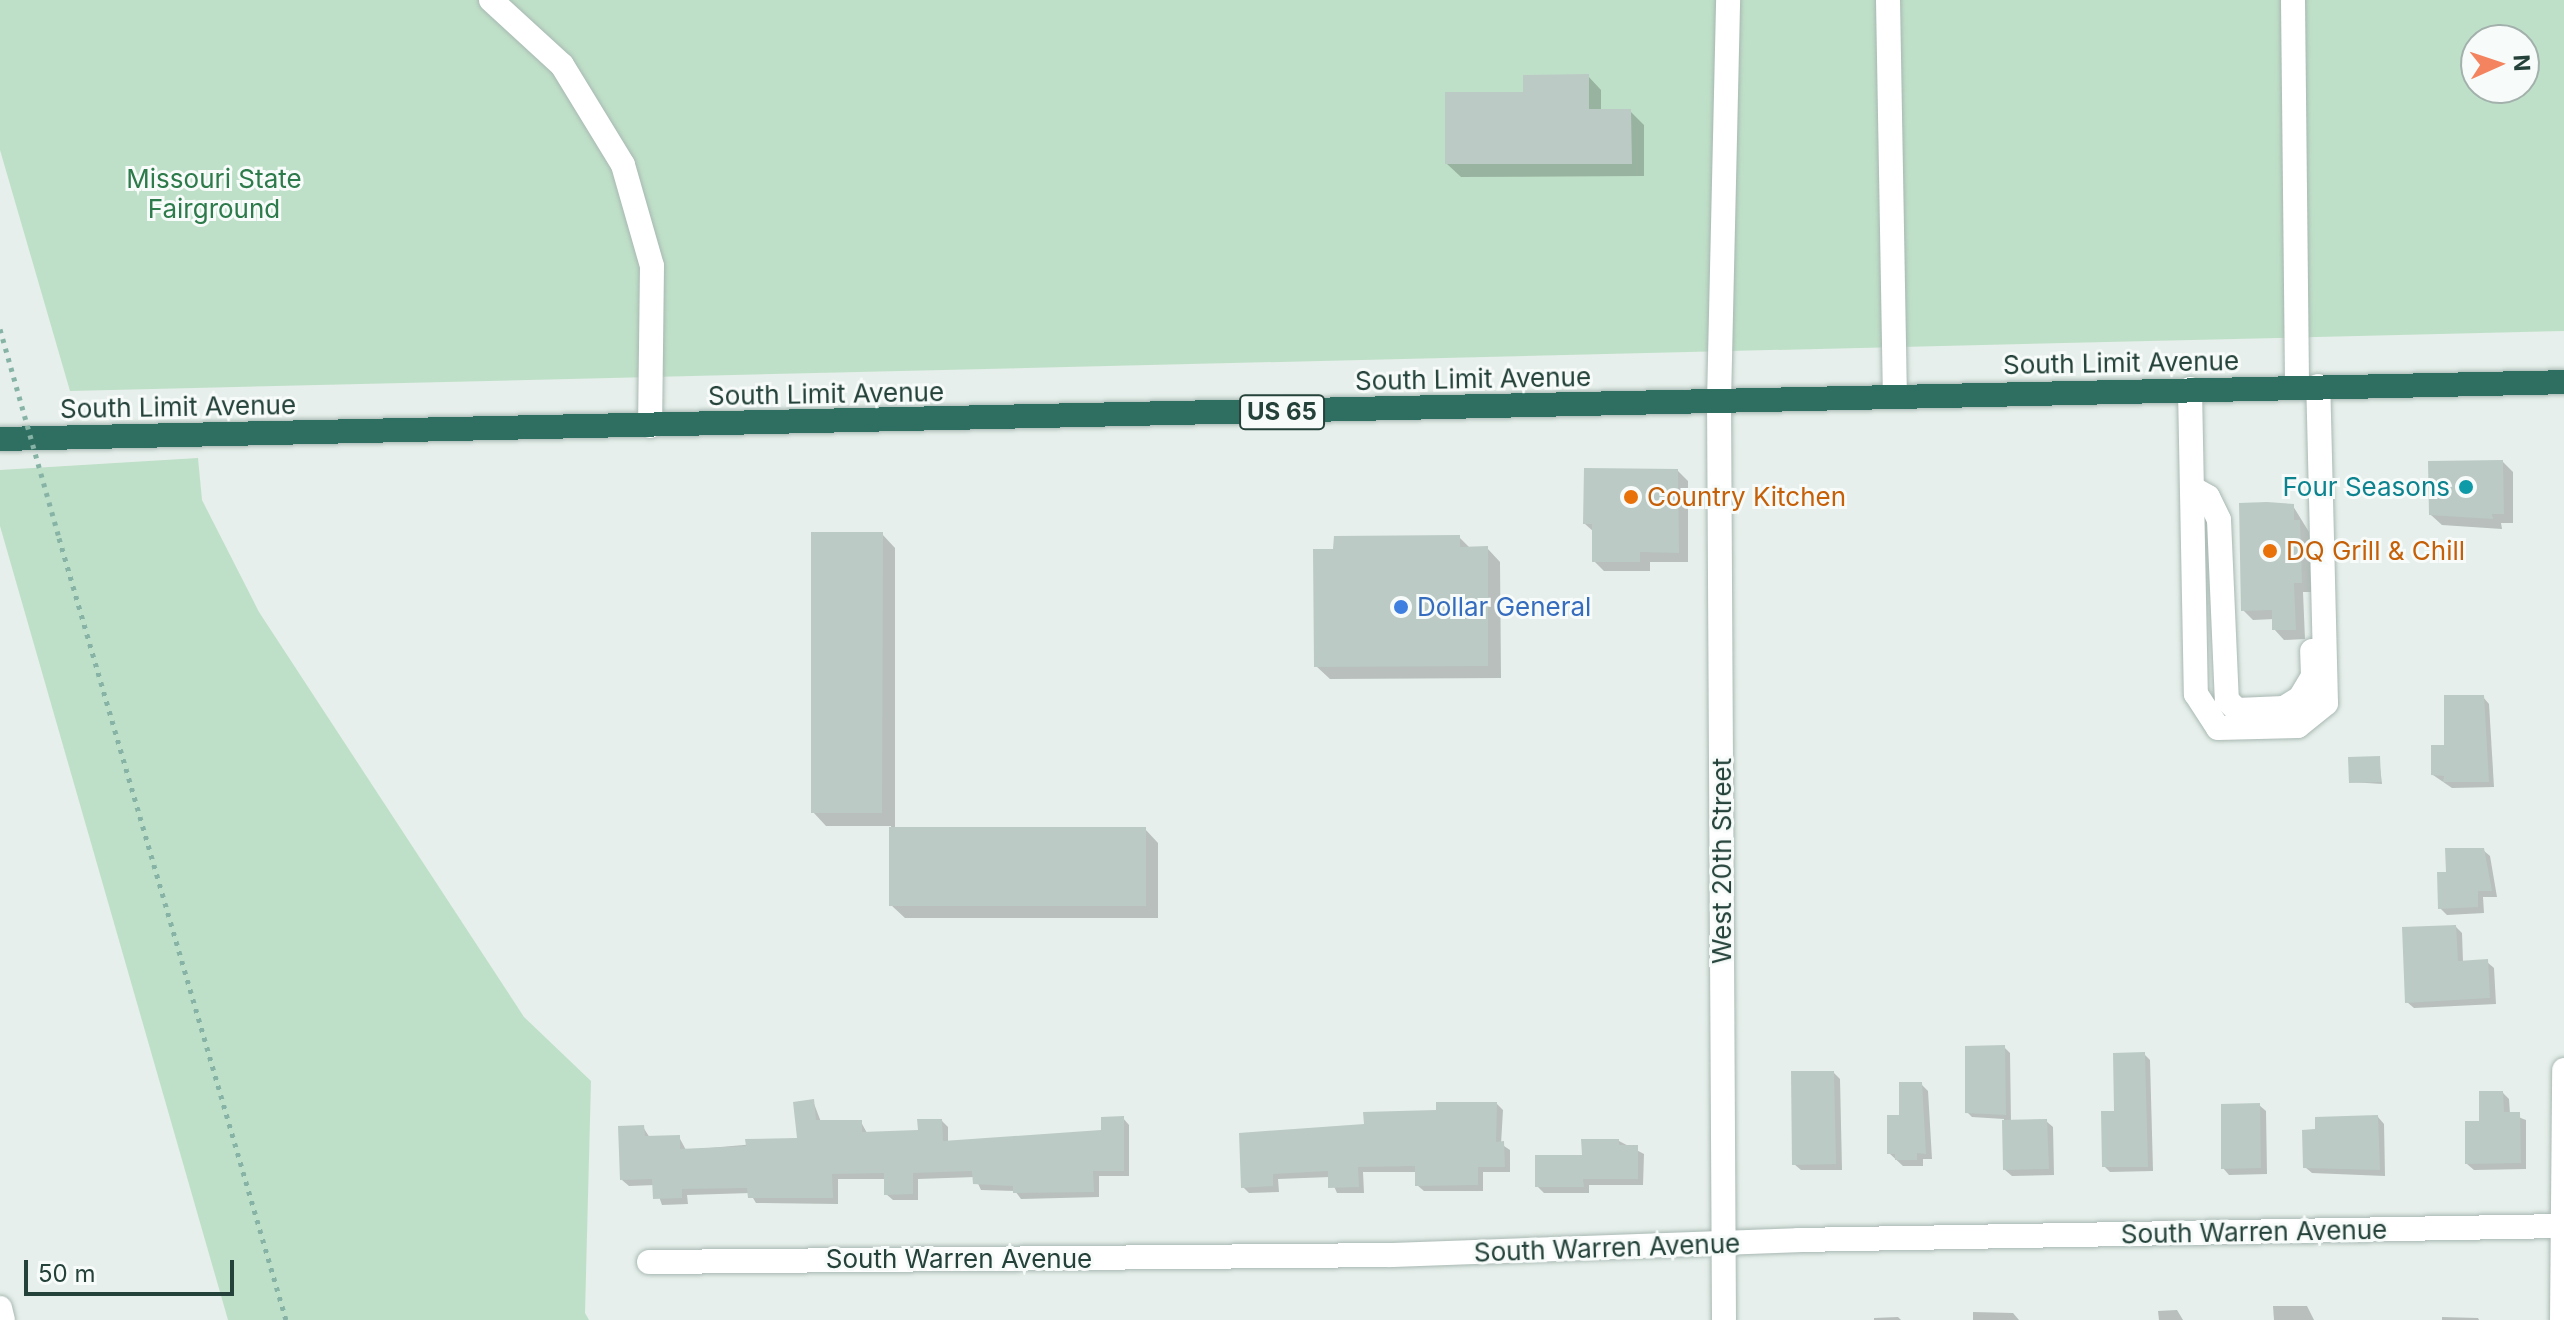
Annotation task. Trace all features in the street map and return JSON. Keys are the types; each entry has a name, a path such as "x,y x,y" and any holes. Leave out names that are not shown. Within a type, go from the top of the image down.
{"highway":[{"name":"South Limit Avenue","path":"0,439 2564,382"}],"street":[{"path":"491,0 562,65 623,165 652,266 650,426"},
{"name":"West 20th Street","path":"1724,1320 1719,402 1728,0"},
{"path":"1888,0 1895,396"},
{"path":"2190,389 2192,488 2208,497 2219,520 2227,700 2237,710 2284,708 2300,698 2313,676 2307,386 2293,0"},
{"path":"2562,1320 2564,1070"},
{"name":"South Warren Avenue","path":"649,1262 1391,1255 1724,1243 2562,1226"},
{"path":"0,1308 3,1320"}],"path":[{"path":"0,329 286,1320"}],"green space":[{"name":"Missouri State Fairground","path":"0,0 2564,0 2564,331 70,391 0,150"},
{"path":"198,458 202,500 259,612 524,1017 591,1081 585,1313 589,1320 228,1320 0,526 0,470"}],"building":[{"path":"1589,74 1589,109 1631,109 1632,164 1445,164 1445,92 1523,92 1523,75"},
{"name":"Four Seasons","path":"2503,460 2504,514 2492,514 2493,519 2429,515 2428,461"},
{"name":"Country Kitchen","path":"1584,468 1678,469 1679,553 1640,552 1640,562 1592,562 1592,524 1583,524"},
{"name":"DQ Grill & Chill","path":"2239,503 2294,504 2294,520 2300,520 2302,583 2294,583 2296,630 2272,630 2272,610 2241,611"},
{"path":"811,532 883,532 882,813 811,813"},
{"name":"Dollar General","path":"1460,535 1460,547 1488,546 1488,666 1314,667 1313,549 1333,549 1334,536"},
{"path":"2444,695 2484,695 2489,782 2443,782 2444,776 2431,775 2431,745 2444,745"},
{"path":"2380,756 2381,782 2349,783 2348,757"},
{"path":"889,827 1146,827 1146,906 889,906"},
{"path":"2445,848 2484,848 2492,891 2478,891 2478,907 2438,909 2437,872 2446,872"},
{"path":"2456,925 2458,961 2488,959 2490,998 2405,1003 2402,927"},
{"path":"2005,1045 2006,1115 1965,1113 1965,1046"},
{"path":"2145,1052 2148,1167 2102,1167 2101,1111 2114,1111 2113,1053"},
{"path":"1791,1071 1834,1071 1836,1164 1792,1165"},
{"path":"1899,1082 1922,1082 1926,1154 1917,1153 1917,1160 1895,1160 1895,1154 1887,1154 1887,1115 1899,1115"},
{"path":"2479,1091 2503,1091 2504,1112 2520,1112 2521,1163 2465,1164 2465,1121 2479,1121"},
{"path":"814,1099 816,1120 862,1120 862,1132 918,1130 917,1119 942,1119 943,1141 1101,1130 1101,1117 1124,1116 1124,1171 1093,1171 1094,1192 1013,1193 1013,1186 973,1184 972,1171 913,1173 913,1194 884,1195 884,1173 832,1174 833,1198 748,1198 747,1188 682,1189 682,1198 653,1199 652,1179 620,1180 618,1126 644,1125 645,1136 680,1135 680,1149 746,1146 745,1139 797,1138 793,1102"},
{"path":"1436,1102 1497,1102 1496,1142 1504,1141 1505,1167 1478,1167 1478,1185 1415,1186 1415,1166 1358,1167 1359,1187 1328,1188 1328,1171 1273,1174 1273,1186 1241,1188 1239,1133 1364,1124 1363,1112 1436,1110"},
{"path":"2260,1103 2261,1168 2221,1169 2221,1104"},
{"path":"2378,1115 2380,1170 2303,1168 2302,1130 2315,1129 2315,1117"},
{"path":"2047,1119 2049,1169 2003,1170 2002,1120"},
{"path":"1581,1139 1619,1139 1619,1145 1638,1145 1638,1179 1583,1179 1584,1187 1535,1187 1535,1155 1582,1155"}],"place":[{"name":"Four Seasons","path":"2466,487"},
{"name":"Country Kitchen","path":"1631,497"},
{"name":"DQ Grill & Chill","path":"2270,551"},
{"name":"Dollar General","path":"1401,607"}]}
